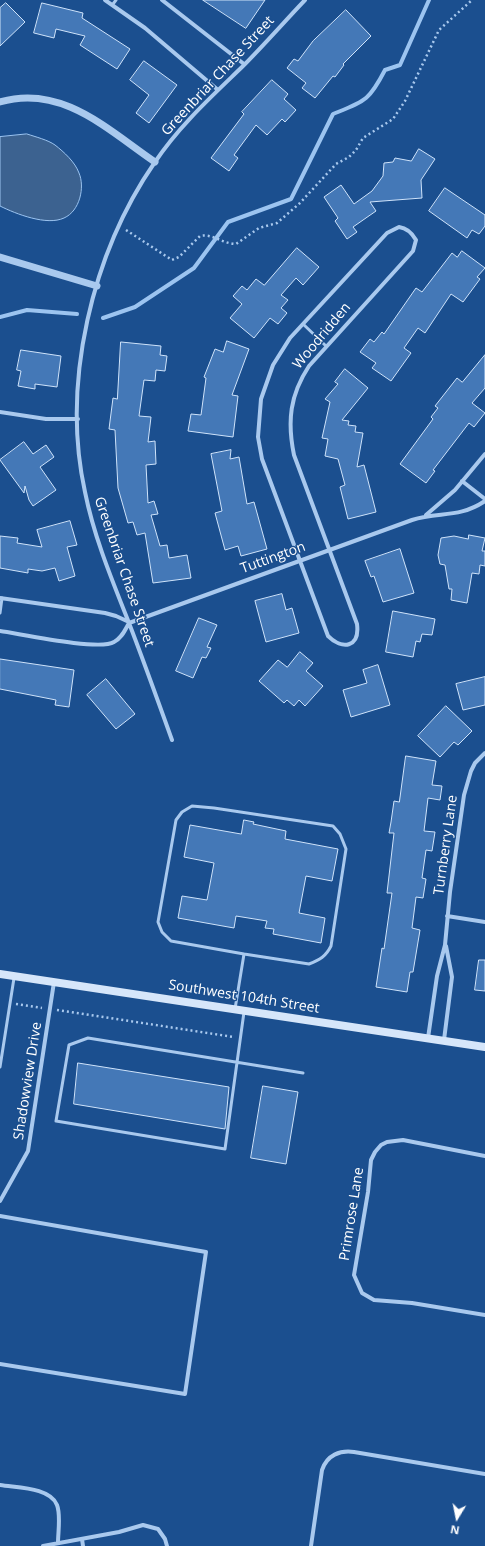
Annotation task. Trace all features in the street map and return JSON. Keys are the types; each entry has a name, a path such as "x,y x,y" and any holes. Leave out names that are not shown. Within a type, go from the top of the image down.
{"main road":[{"name":"Southwest 104th Street","path":"0,974 485,1047"}],"street":[{"path":"105,0 113,4 145,28 218,90"},
{"path":"162,0 244,64"},
{"name":"Greenbriar Chase Street","path":"172,740 129,623 112,582 90,512 81,470 78,419 81,356 104,261 118,226 155,162 194,113 244,64 305,0"},
{"path":"0,102 27,99 43,100 69,106 100,123 155,162"},
{"name":"Woodridden","path":"399,227 408,230 416,240 413,251 326,346 299,381 292,406 290,429 294,455 356,624 357,637 351,644 338,644 328,636 265,469 258,437 261,399 268,376 277,356 303,324 387,233 399,227"},
{"path":"0,257 97,286"},
{"path":"0,412 46,419 78,419"},
{"name":"Tuttington","path":"426,516 462,481 485,455"},
{"path":"462,481 485,500"},
{"name":"Tuttington","path":"129,623 329,549 426,516 440,516 466,512 485,500"},
{"path":"0,631 100,645 114,643 122,636 129,623 116,616 105,613 1,598"},
{"name":"Turnberry Lane","path":"428,1038 437,976 446,945 448,916 466,787 475,763 485,753"},
{"path":"448,916 485,922"},
{"name":"Turnberry Lane","path":"444,1041 452,977 446,945"},
{"name":"Shadowview Drive","path":"0,1201 28,1151 54,982"},
{"name":"Primrose Lane","path":"485,1156 403,1140 387,1142 381,1145 371,1160 362,1235 354,1274 359,1289 374,1300 412,1303 485,1315"},
{"path":"0,1216 206,1252 186,1394 0,1364"},
{"path":"311,1546 322,1470 326,1460 332,1456 346,1451 485,1474"},
{"path":"0,1485 39,1492 52,1496 58,1506 58,1543"},
{"path":"42,1546 143,1525 158,1529 165,1539 167,1546"},
{"path":"82,1538 82,1546"}],"lane":[{"path":"113,4 116,0"},
{"path":"303,324 326,346"},
{"path":"0,613 1,598"},
{"path":"192,806 333,826 344,840 346,849 330,946 327,954 310,964 244,954 171,941 162,932 158,922 176,820 182,812 192,806"},
{"path":"235,1009 244,954"},
{"path":"0,1067 15,976"},
{"path":"244,1010 241,1038 237,1063 225,1149 56,1122 69,1045 88,1038 237,1063 303,1074"},
{"path":"0,1030 6,1031"}],"path":[{"path":"118,226 132,233 172,260 179,257 200,236 207,236 223,242 236,244 259,228 277,223 300,203 336,164 349,158 363,138 392,119 405,101 439,30 472,0"},
{"path":"17,1004 241,1038"}],"water":[{"path":"27,134 55,145 72,161 79,173 81,179 80,198 74,210 64,218 49,221 40,220 0,206 0,137"}],"building":[{"path":"203,0 265,0 246,28"},
{"path":"6,3 25,22 0,46 0,8"},
{"path":"42,3 83,13 82,18 130,49 117,69 80,45 85,36 56,29 54,38 34,33"},
{"path":"346,10 371,36 343,64 344,65 335,77 333,76 315,98 302,88 306,83 287,68 294,59 298,61 313,41"},
{"path":"144,61 177,85 149,123 136,113 149,95 130,80"},
{"path":"272,80 288,94 284,99 296,110 285,122 282,119 267,135 256,125 234,155 238,158 229,171 211,158 244,114 242,112"},
{"path":"419,149 435,159 421,180 422,198 370,202 376,211 353,227 357,232 347,239 335,221 338,218 324,197 341,185 354,204 372,191 383,176 384,163 393,162 395,158 411,161"},
{"path":"445,188 485,215 485,226 479,234 472,230 467,238 429,211"},
{"path":"297,248 319,267 303,285 296,278 281,295 288,300 281,308 287,313 278,324 270,318 254,338 230,318 242,304 233,296 242,286 247,290 256,279 264,285"},
{"path":"462,251 485,268 477,277 480,279 463,302 451,294 425,333 418,328 404,348 411,353 391,381 372,368 376,363 360,352 370,339 374,342 382,332 384,334 416,288 422,292 452,253 457,257"},
{"path":"227,341 249,349 232,395 238,396 233,437 188,431 191,414 201,415 206,378 204,377 215,349 223,352"},
{"path":"121,342 161,346 160,355 167,356 165,371 156,370 155,381 144,380 139,416 151,417 148,442 155,441 156,464 146,465 148,503 154,501 158,514 151,515 160,546 167,545 169,558 187,555 191,578 153,583 145,533 137,535 133,522 128,523 118,488 115,430 109,429 113,398 117,399"},
{"path":"21,350 61,356 57,387 35,384 35,389 18,386 21,371 17,370"},
{"path":"485,355 485,388 472,403 485,413 474,427 469,423 433,470 435,471 426,483 400,464 433,419 431,417 438,408 435,406 457,378 462,382"},
{"path":"345,369 368,388 342,420 349,421 348,425 356,426 355,432 363,433 357,467 364,465 376,512 348,519 340,487 345,485 338,459 325,456 328,439 322,438 330,402 325,399 338,384 335,382"},
{"path":"24,442 33,454 46,445 54,457 40,467 56,490 33,506 29,500 25,486 24,493 0,460"},
{"path":"231,450 230,459 239,457 247,504 254,502 267,549 241,556 238,546 225,550 215,513 222,511 211,454"},
{"path":"70,521 77,545 67,547 75,576 59,581 55,568 42,571 28,569 28,573 0,568 0,536 18,538 17,543 42,547 37,530"},
{"path":"469,535 485,538 482,551 485,551 485,566 480,565 479,574 472,573 467,603 451,600 452,589 449,589 445,565 440,564 438,555 441,538 454,536 468,539"},
{"path":"400,549 414,593 383,602 374,576 371,577 365,561"},
{"path":"282,594 286,610 292,608 299,633 266,642 255,601"},
{"path":"393,611 435,619 432,635 422,634 420,642 416,641 413,657 386,652"},
{"path":"199,618 217,625 207,647 211,648 206,658 202,657 193,678 176,671"},
{"path":"300,652 313,663 306,671 323,686 305,706 299,700 294,706 287,700 284,703 259,681 278,660 287,667"},
{"path":"0,659 74,670 69,707 55,705 56,700 0,689"},
{"path":"378,665 390,705 351,717 343,690 367,683 363,670"},
{"path":"485,677 485,705 463,710 456,684"},
{"path":"106,679 135,714 116,729 87,695"},
{"path":"446,706 472,731 458,745 454,742 440,757 418,736"},
{"path":"406,756 436,761 432,785 442,786 440,800 428,798 424,831 435,832 432,851 426,850 422,878 426,879 423,898 416,897 412,928 420,930 413,972 410,972 407,992 376,987 382,948 384,949 392,893 387,893 394,833 389,833 394,801 399,802"},
{"path":"244,820 254,822 253,824 286,831 285,839 338,849 332,881 306,876 299,913 325,918 321,943 273,934 274,929 265,928 267,921 236,916 234,928 178,918 182,896 207,900 214,863 184,857 190,825 241,834"},
{"path":"479,960 485,960 485,991 475,990"},
{"path":"78,1063 229,1087 225,1129 74,1104"},
{"path":"263,1086 298,1092 286,1164 251,1158"}],"waterway":[{"path":"103,318 135,307 194,268 228,222 291,199 333,114 365,99 375,88 385,70 400,65 429,0"},
{"path":"0,317 27,310 77,314"}]}
